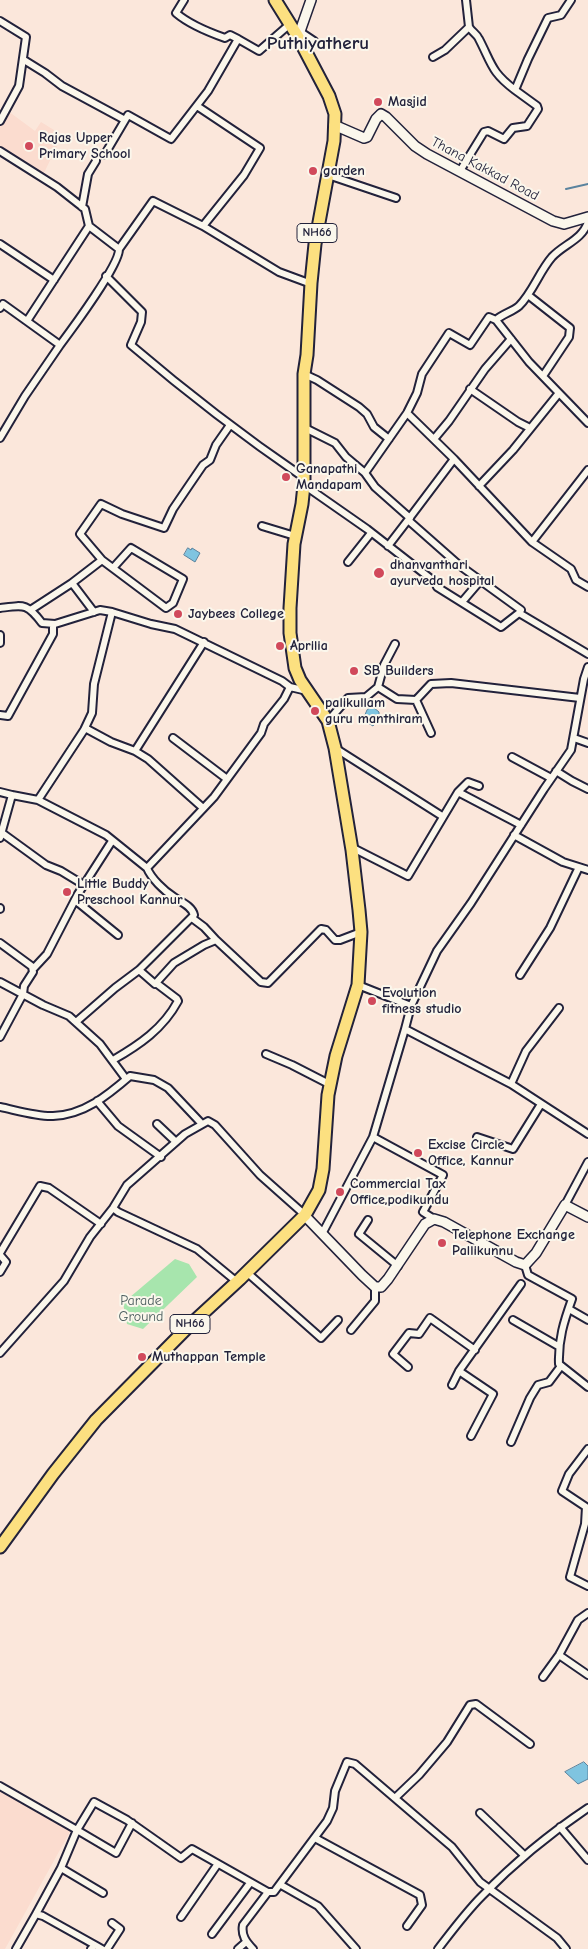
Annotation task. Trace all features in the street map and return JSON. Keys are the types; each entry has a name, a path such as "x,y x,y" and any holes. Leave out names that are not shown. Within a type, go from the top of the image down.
{"highway":[{"name":"NH66","path":"269,0 293,30"},
{"name":"NH66","path":"275,0 329,96 334,124 334,141 309,282"},
{"name":"NH66","path":"0,1555 40,1499 99,1426 217,1305 251,1276 306,1217 317,1205 326,1180 329,1162 331,1085 336,1056 358,985 361,932 351,847 335,748 328,721 300,680 295,668 290,633 290,576 295,536 302,504 304,372 307,355 309,282 326,151 334,124"},
{"name":"NH66","path":"0,1547 53,1474 96,1420 195,1320 306,1217"}],"main road":[{"path":"293,30 310,0"},
{"name":"Thana Kakkad Road","path":"334,124 364,138 381,114 415,146 553,221 564,224 588,217"},
{"path":"306,1217 375,1287 381,1286 398,1266 425,1224 434,1220 444,1222 516,1262 525,1265 536,1253 564,1205 588,1218"}],"street":[{"path":"184,0 176,13 182,18 225,38 230,35 259,51 293,30 314,42"},
{"path":"460,171 484,132 488,131 504,139 513,128 529,124 538,107 515,90 492,68 478,36 469,27 466,0"},
{"path":"515,90 548,18 561,15 571,0"},
{"path":"0,21 26,37 19,86 0,121"},
{"path":"433,57 445,50 469,27"},
{"path":"82,207 88,174 96,161 96,156 105,154 128,115 170,139 220,74 238,39"},
{"path":"24,60 62,86 125,120"},
{"path":"197,106 260,148 244,175 203,226"},
{"path":"0,152 57,187 85,209 89,226 119,249"},
{"path":"328,175 396,198"},
{"path":"0,438 24,396 106,276 119,253 119,249 153,200 203,226 279,272 309,282"},
{"path":"496,320 518,307 528,295 552,257 579,236 586,229 588,222"},
{"path":"27,321 89,226"},
{"path":"0,244 54,280"},
{"path":"106,276 142,312 141,322 131,345 230,425 435,582 437,587 501,628 519,613 521,610 459,566 375,487 365,473 346,457 335,443 303,427"},
{"path":"528,295 570,328 569,337 542,376"},
{"path":"1,305 60,344"},
{"path":"365,473 407,414 417,393 422,374 449,333 470,345 489,317 496,320 542,376 588,423"},
{"path":"434,439 485,369 511,339"},
{"path":"304,372 359,406 367,414 374,427 389,439"},
{"path":"470,389 518,422 530,428"},
{"path":"479,486 512,450 559,393"},
{"path":"407,414 454,459 532,542 571,569 576,580 588,587"},
{"path":"113,568 130,548 183,579 173,603 166,608 102,560 80,534 101,504 122,514 164,528 173,509 203,465 210,460 216,445 230,425"},
{"path":"388,546 454,459"},
{"path":"532,542 588,470"},
{"path":"262,526 295,536"},
{"path":"348,562 371,532"},
{"path":"32,609 72,583 102,560"},
{"path":"462,602 480,581"},
{"path":"72,583 94,612"},
{"path":"0,608 21,606 32,609 42,623 53,624 100,610 112,612 175,629 282,681 290,687 309,691"},
{"path":"38,800 85,728 92,714 94,684 112,612"},
{"path":"519,613 588,654"},
{"path":"0,716 8,716 53,634 53,624"},
{"path":"0,635 0,643"},
{"path":"135,751 204,642"},
{"path":"328,721 348,698 366,697 378,687 384,665 395,644"},
{"path":"322,1234 373,1137 411,1006 438,950 571,750 580,698 588,667"},
{"path":"378,687 397,699 416,700 431,684 451,683 580,698"},
{"path":"147,868 203,808 227,779 261,733 264,724 284,699 290,687"},
{"path":"416,700 431,733"},
{"path":"85,728 148,759 203,808"},
{"path":"173,738 227,779"},
{"path":"574,738 588,743"},
{"path":"335,748 442,816"},
{"path":"512,757 551,778"},
{"path":"556,771 588,788"},
{"path":"351,847 408,876 458,792 468,782 479,786"},
{"path":"0,792 38,800 106,835 147,868 150,874 172,896 192,910 192,918 139,970 76,1022"},
{"path":"458,792 520,825"},
{"path":"12,795 1,835 46,865 61,871 84,885"},
{"path":"514,835 563,862 584,869"},
{"path":"32,967 34,968 47,954 75,900 112,841"},
{"path":"520,976 588,862"},
{"path":"75,900 118,936"},
{"path":"192,918 204,927 261,982 268,983 321,929 326,930 335,940 361,932"},
{"path":"156,983 174,963 216,940"},
{"path":"0,944 32,967 33,972 24,986 23,994 0,1037"},
{"path":"113,1060 138,1046 154,1032 178,1001 178,999 155,984 139,970"},
{"path":"0,982 43,1005 70,1016 100,1044 126,1079"},
{"path":"358,985 411,1006"},
{"path":"511,1084 526,1051 559,1008"},
{"path":"405,1028 511,1084 588,1134"},
{"path":"266,1054 331,1085"},
{"path":"0,1108 52,1116 79,1112 130,1076 154,1080 168,1088 201,1123"},
{"path":"97,1101 118,1126 161,1157"},
{"path":"477,1137 513,1149 541,1104"},
{"path":"0,1354 64,1281 90,1238 113,1208 127,1185 201,1123 208,1121 215,1125 260,1175 306,1217"},
{"path":"157,1124 176,1142"},
{"path":"373,1137 443,1175 423,1212 434,1220"},
{"path":"564,1205 588,1162"},
{"path":"0,1272 6,1262 0,1254 40,1186 49,1188 101,1224"},
{"path":"113,1208 197,1248 237,1282"},
{"path":"368,1220 359,1234 398,1266"},
{"path":"525,1265 528,1275 572,1299 561,1331 558,1346 559,1364 588,1387"},
{"path":"251,1276 321,1338 338,1320"},
{"path":"452,1385 459,1371 521,1284"},
{"path":"351,1330 375,1301 375,1287"},
{"path":"569,1309 588,1320"},
{"path":"408,1367 393,1354 408,1333 419,1334 430,1318 475,1350"},
{"path":"513,1320 558,1346"},
{"path":"511,1442 530,1398 538,1385 549,1382 561,1366"},
{"path":"459,1371 493,1394 471,1436"},
{"path":"588,1449 569,1474 562,1491 586,1507 583,1533 570,1577 588,1586"},
{"path":"543,1677 559,1655 578,1620 588,1613"},
{"path":"559,1655 588,1675"},
{"path":"395,1798 419,1775 447,1742 470,1705 476,1704 530,1744"},
{"path":"16,1949 61,1868 77,1830 94,1802 132,1823 182,1858 192,1848 250,1883 268,1892 274,1892 315,1838 333,1808 335,1791 347,1762 355,1764 452,1847 480,1882 557,1938 566,1949"},
{"path":"0,1786 116,1853 132,1823"},
{"path":"438,1949 489,1889 524,1855 588,1808"},
{"path":"480,1813 524,1855"},
{"path":"560,1827 588,1860"},
{"path":"315,1838 420,1895 422,1905 407,1926"},
{"path":"181,1918 218,1865"},
{"path":"61,1868 103,1893"},
{"path":"212,1934 250,1883"},
{"path":"281,1884 318,1906 356,1949"},
{"path":"253,1949 246,1942 242,1931 243,1924 268,1892"},
{"path":"36,1914 43,1916 93,1947 102,1949"},
{"path":"106,1949 120,1929 112,1924"},
{"path":"238,1949 246,1942"}],"shaded area":[{"name":"Rajas Upper Primary School","path":"8,111 35,131 41,122 54,130 51,138 59,142 43,175 0,149 0,127"},
{"path":"0,1791 71,1830 5,1949 0,1949"}],"green space":[{"name":"Parade Ground","path":"175,1259 189,1264 197,1277 143,1329 127,1324 123,1303"}],"water":[{"path":"188,548 191,550 192,548 200,553 195,562 184,555"},
{"path":"373,707 379,712 379,718 373,726 364,717 367,710"},
{"path":"584,1762 588,1766 588,1779 578,1784 565,1772"}],"waterway":[{"path":"566,189 588,184"}],"place":[{"name":"Masjid","path":"378,102"},
{"name":"Rajas Upper Primary School","path":"29,146"},
{"name":"garden","path":"313,171"},
{"name":"Ganapathi Mandapam","path":"286,477"},
{"name":"dhanvanthari ayurveda hospital","path":"379,573"},
{"name":"Jaybees College","path":"178,614"},
{"name":"Aprilia","path":"280,646"},
{"name":"SB Builders","path":"354,671"},
{"name":"palikullam guru manthiram","path":"315,711"},
{"name":"Little Buddy Preschool Kannur","path":"67,892"},
{"name":"Evolution fitness studio","path":"372,1001"},
{"name":"Excise Circle Office, Kannur","path":"418,1153"},
{"name":"Commercial Tax Office,podikundu","path":"340,1192"},
{"name":"Telephone Exchange Pallikunnu","path":"442,1243"},
{"name":"Muthappan Temple","path":"142,1357"}],"district":[{"name":"Puthiyatheru","path":"318,44"}]}
